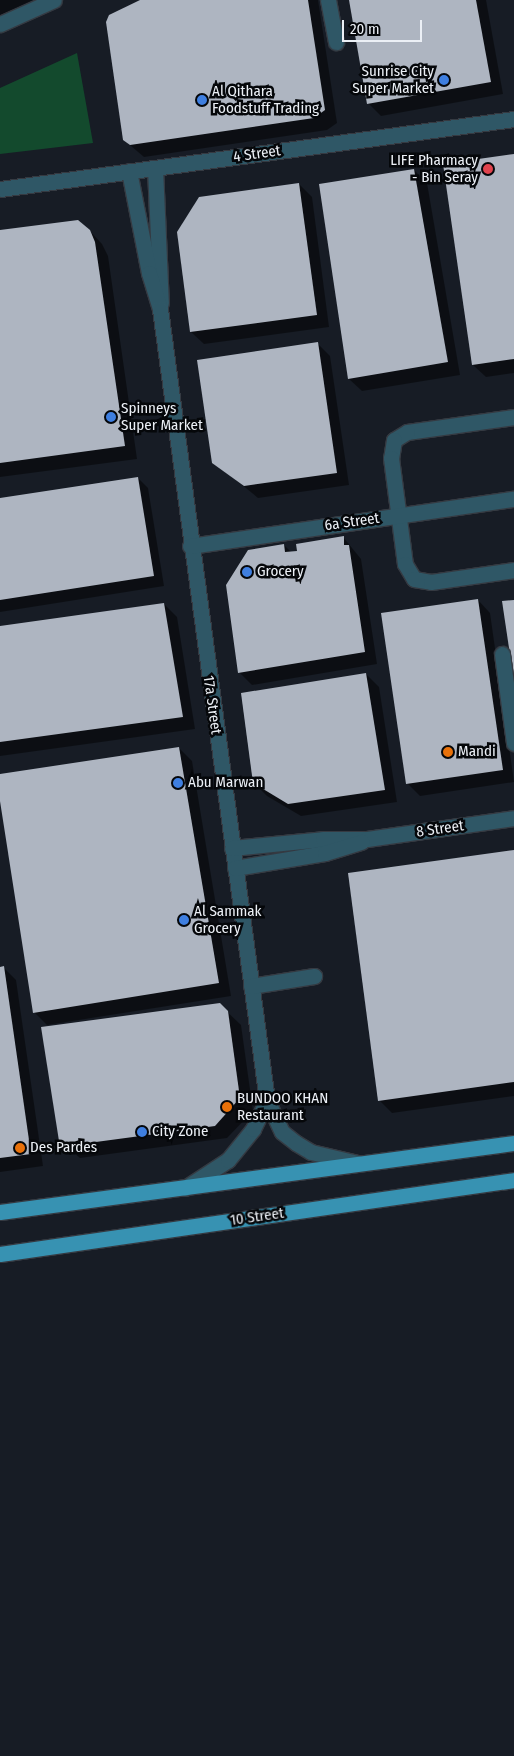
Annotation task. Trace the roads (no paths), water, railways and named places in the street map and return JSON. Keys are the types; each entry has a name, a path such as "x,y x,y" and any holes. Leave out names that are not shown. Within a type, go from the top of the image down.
{"main road":[{"path":"0,1212 514,1143"},
{"name":"10 Street","path":"0,1254 514,1180"}],"street":[{"path":"0,24 54,0"},
{"path":"328,0 336,42"},
{"name":"4 Street","path":"0,189 514,119"},
{"path":"155,168 162,280 160,309"},
{"path":"129,171 149,273 160,309"},
{"name":"17a Street","path":"160,309 190,546 267,1100 282,1132 296,1143 311,1152 360,1164"},
{"path":"514,416 400,434 392,449 404,564 414,579 431,582 514,570"},
{"name":"6a Street","path":"190,546 514,499"},
{"path":"502,654 514,743"},
{"name":"8 Street","path":"232,848 322,839 367,839 514,818"},
{"name":"8 Street","path":"235,868 325,853 367,839"},
{"path":"252,986 314,976"},
{"path":"184,1188 232,1155 253,1129 267,1100"}],"place":[{"name":"Sunrise City Super Market","path":"444,80"},
{"name":"Al Qithara Foodstuff Trading","path":"202,100"},
{"name":"LIFE Pharmacy - Bin Seray","path":"488,169"},
{"name":"Spinneys Super Market","path":"111,417"},
{"name":"Grocery","path":"247,572"},
{"name":"Mandi","path":"448,752"},
{"name":"Abu Marwan","path":"178,783"},
{"name":"Al Sammak Grocery","path":"184,920"},
{"name":"BUNDOO KHAN Restaurant","path":"227,1107"},
{"name":"City Zone","path":"142,1132"},
{"name":"Des Pardes","path":"20,1148"}]}
